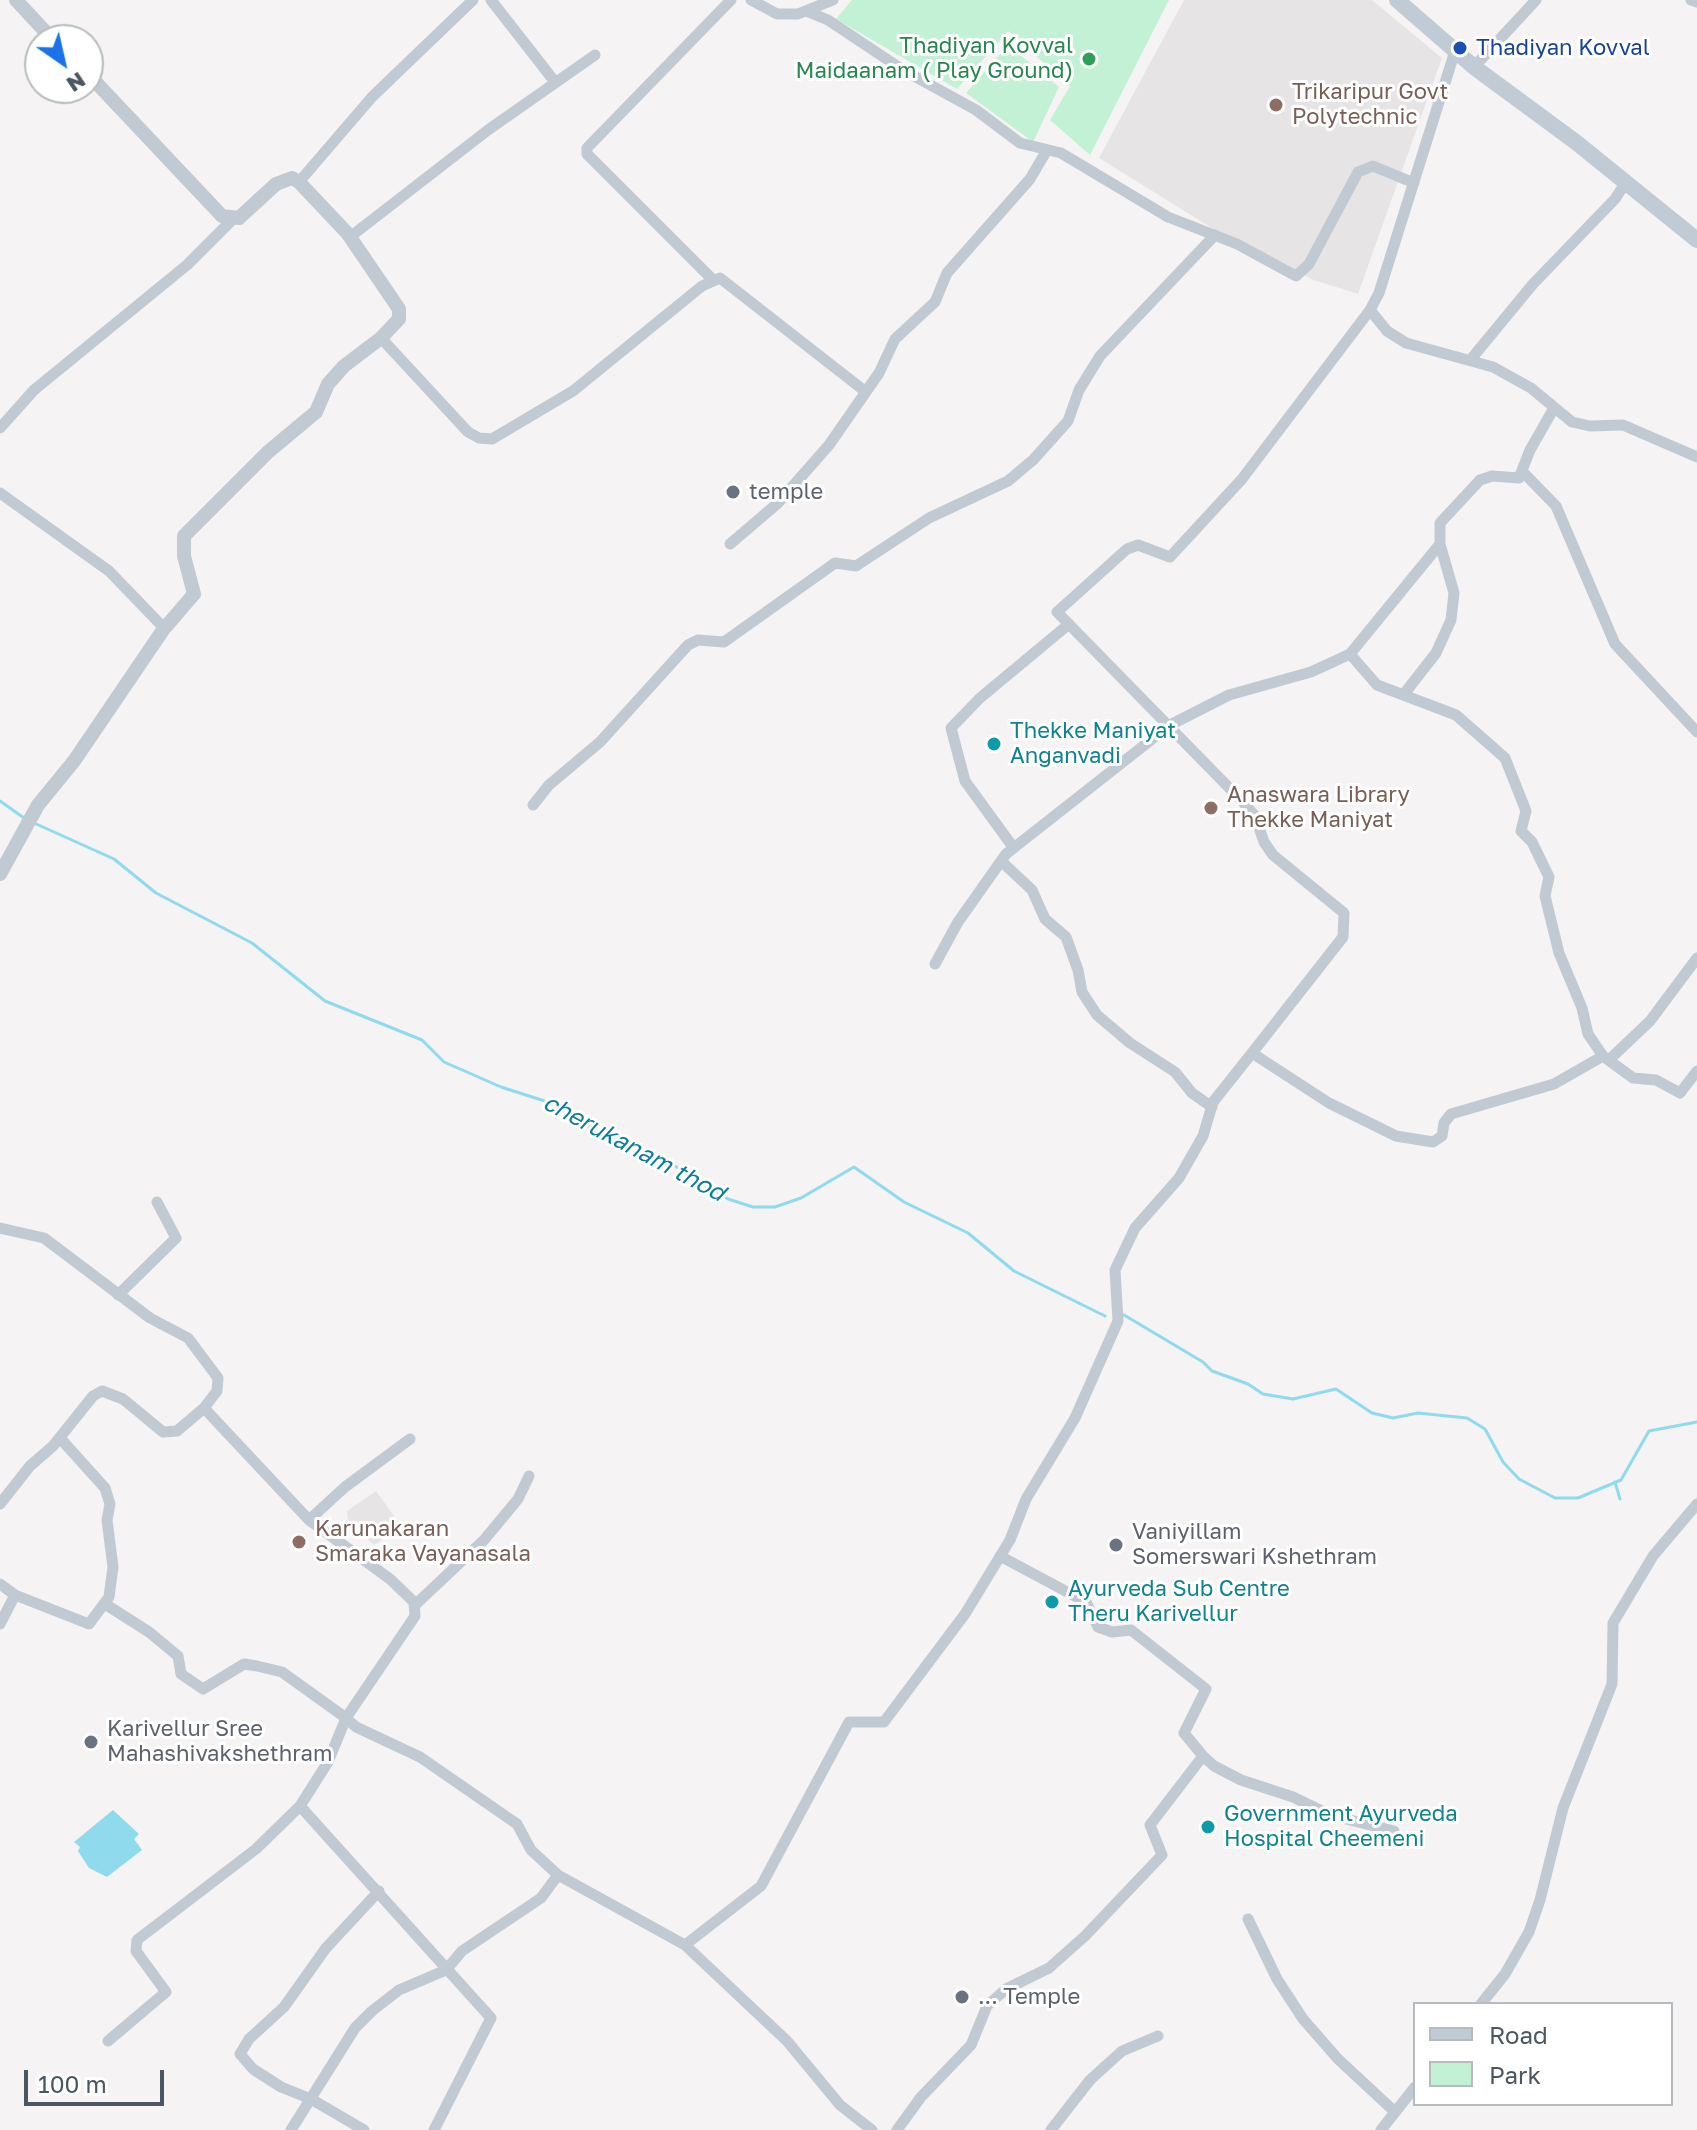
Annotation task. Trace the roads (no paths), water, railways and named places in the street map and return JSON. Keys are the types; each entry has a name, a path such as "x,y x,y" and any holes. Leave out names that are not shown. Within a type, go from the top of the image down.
{"main road":[{"path":"1397,0 1474,67 1697,240"}],"street":[{"path":"16,0 38,24"},
{"path":"299,182 363,107 473,0"},
{"path":"491,0 555,82"},
{"path":"713,280 587,154 587,148 731,0"},
{"path":"751,0 777,14 806,11 833,0"},
{"path":"1474,67 1536,0"},
{"path":"1691,0 1697,2"},
{"path":"806,11 828,20 903,70 976,110 1020,143 1047,150 1091,169 1168,217 1215,235 1296,276 1309,264 1358,172 1373,166 1414,183"},
{"path":"685,1945 761,1886 849,1722 884,1722 965,1614 1000,1556 1026,1499 1075,1418 1118,1321 1115,1270 1135,1228 1179,1178 1203,1136 1212,1107 1343,937 1344,913 1273,855 1264,842 1255,816 1057,612 1127,549 1138,545 1163,558 1175,553 1242,479 1370,310 1379,293 1455,51"},
{"path":"350,237 488,130 595,55"},
{"path":"104,91 222,216 232,220"},
{"path":"730,544 778,503 813,464 866,392 895,339 935,302 947,273 1030,179 1047,150"},
{"path":"0,428 34,390 187,265 232,220 243,215 276,184 292,178 350,237 399,309 399,319 381,338 344,366 328,384 316,412 257,462 184,536 184,556 194,594 164,628 74,761 38,805 0,874"},
{"path":"1472,358 1533,284 1615,199 1626,182"},
{"path":"533,805 549,785 600,742 688,645 698,640 724,642 835,563 856,566 929,518 1008,481 1033,460 1068,421 1079,390 1100,356 1215,235"},
{"path":"381,338 468,432 479,438 492,439 583,384 713,280 720,278 866,392"},
{"path":"1370,310 1387,331 1406,343 1472,358 1531,388 1572,422 1590,426 1623,425 1697,457"},
{"path":"1404,694 1436,653 1451,620 1452,582 1440,544 1440,523 1473,485 1492,476 1519,478 1554,408"},
{"path":"1522,471 1556,506 1615,644 1697,732"},
{"path":"0,493 109,571 164,628"},
{"path":"935,964 958,922 1013,847 1170,725 1229,695 1311,672 1350,654 1440,544"},
{"path":"1013,847 965,781 951,728 980,698 1069,624"},
{"path":"1350,654 1377,685 1456,715 1472,725 1505,758 1526,811 1521,831 1532,842 1549,877 1545,896 1559,953 1579,997 1588,1034 1607,1057 1633,1078 1656,1080 1680,1093 1697,1071"},
{"path":"1001,861 1032,890 1045,919 1066,937 1082,992 1097,1015 1130,1043 1175,1072 1192,1093 1212,1107"},
{"path":"1252,1053 1329,1103 1396,1136 1433,1142 1442,1136 1444,1123 1451,1114 1554,1084 1607,1057 1650,1021 1697,958"},
{"path":"118,1295 176,1238 157,1202"},
{"path":"0,1228 44,1238 118,1295 188,1338 218,1378 217,1391 204,1408 177,1431 163,1432 123,1399 102,1391 93,1396 0,1504"},
{"path":"108,2041 164,1997 166,1992 136,1951 137,1940 256,1849 300,1806 322,1774 346,1718 415,1616 415,1605 390,1579 309,1520 204,1408"},
{"path":"0,1584 15,1595 89,1624 105,1604 113,1580 107,1520 110,1504 105,1488 91,1468 60,1438"},
{"path":"309,1520 345,1487 410,1439"},
{"path":"415,1605 484,1540 518,1499 529,1476"},
{"path":"1483,2002 1505,1974 1529,1932 1563,1808 1612,1684 1613,1623 1653,1556 1697,1504"},
{"path":"1000,1556 1086,1602 1098,1627 1112,1632 1131,1630 1206,1689 1184,1733 1214,1766 1330,1815 1394,1831"},
{"path":"0,1624 15,1595"},
{"path":"105,1604 178,1656 181,1674 203,1689 244,1664 282,1672 356,1727 420,1757 517,1824 531,1850 558,1875 685,1945 787,2041 840,2105 872,2130"},
{"path":"897,2130 921,2097 971,2045 976,2023 987,2006 1006,1989 1049,1968 1085,1936 1162,1855 1150,1825 1203,1756"},
{"path":"300,1806 491,2018 434,2130"},
{"path":"291,2130 355,2028 372,2011 399,1990 446,1970 462,1951 541,1898 558,1875"},
{"path":"364,2130 253,2069 243,2060 241,2049 284,2007 326,1948 379,1891"},
{"path":"1248,1919 1277,1979 1303,2019 1338,2059 1395,2112"},
{"path":"1051,2130 1090,2080 1122,2051 1158,2036"},
{"path":"1381,2130 1413,2090"}],"water":[{"path":"113,1810 139,1834 134,1839 142,1850 107,1877 89,1868 78,1851 80,1847 74,1842"}],"waterway":[{"name":"cherukanam thod","path":"0,801 24,818"},
{"name":"cherukanam thod","path":"34,823 114,859 156,893 252,943 325,1001 422,1040 444,1062 501,1087 554,1104 586,1125 662,1158 728,1199 753,1207 775,1207 801,1198 854,1167 904,1202 968,1233 1014,1271 1105,1316"},
{"name":"cherukanam thod","path":"1124,1315 1203,1362 1212,1371 1248,1384 1263,1394 1293,1399 1336,1389 1372,1413 1393,1418 1418,1413 1467,1418 1485,1429 1503,1462 1519,1479 1555,1498 1578,1498 1621,1480 1649,1431 1697,1422"},
{"path":"1615,1482 1620,1499"}],"place":[{"name":"Thadiyan Kovval","path":"1460,48"},
{"name":"Thadiyan Kovval Maidaanam ( Play Ground)","path":"1089,59"},
{"name":"Trikaripur Govt Polytechnic","path":"1276,105"},
{"name":"temple","path":"733,492"},
{"name":"Thekke Maniyat Anganvadi","path":"994,744"},
{"name":"Anaswara Library Thekke Maniyat","path":"1211,808"},
{"name":"Karunakaran Smaraka Vayanasala","path":"299,1542"},
{"name":"Vaniyillam Somerswari Kshethram","path":"1116,1545"},
{"name":"Ayurveda Sub Centre Theru Karivellur","path":"1052,1602"},
{"name":"Karivellur Sree Mahashivakshethram","path":"91,1742"},
{"name":"Government Ayurveda Hospital Cheemeni","path":"1208,1827"},
{"name":"... Temple","path":"962,1997"}]}
